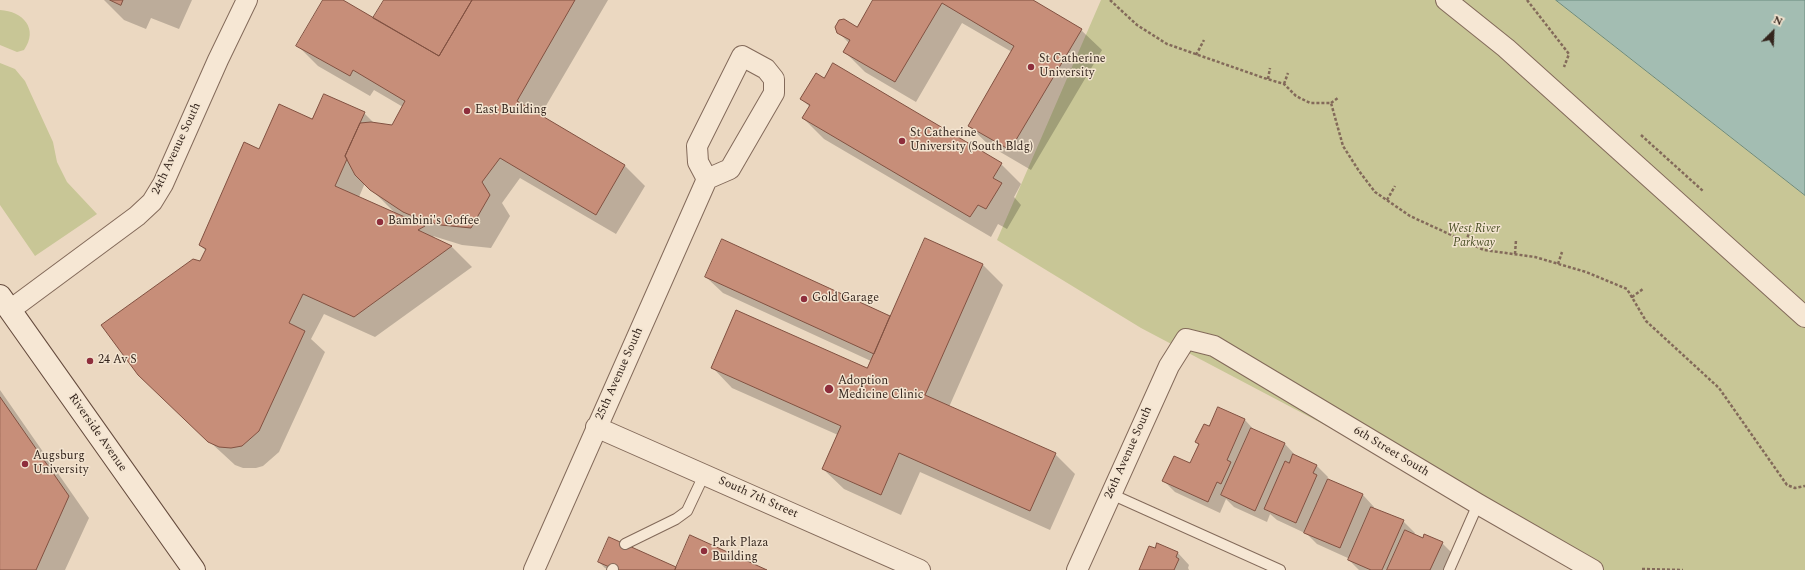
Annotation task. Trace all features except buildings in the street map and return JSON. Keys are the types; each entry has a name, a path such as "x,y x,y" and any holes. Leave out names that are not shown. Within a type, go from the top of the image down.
{"street":[{"name":"24th Avenue South","path":"5,303 137,216 152,202 163,184 218,60 247,0"},
{"path":"1446,0 1506,48 1805,317"},
{"path":"742,56 766,69 774,79 774,93 730,169 707,179 698,162 696,146 742,56"},
{"name":"25th Avenue South","path":"534,570 707,179"},
{"name":"Riverside Avenue","path":"5,303 194,570"},
{"name":"26th Avenue South","path":"1077,570 1169,366 1186,339"},
{"name":"6th Street South","path":"1186,339 1214,346 1478,504 1594,570"},
{"name":"South 7th Street","path":"596,427 920,570"}],"lane":[{"path":"625,544 676,520 687,511 704,474"},
{"path":"1111,494 1280,570"},
{"path":"1449,570 1478,504"}],"path":[{"path":"1110,0 1137,25 1167,44 1284,84 1296,96 1310,103 1331,103 1338,98"},
{"path":"1527,0 1569,54 1564,67"},
{"path":"1196,54 1204,40"},
{"path":"1268,79 1270,68"},
{"path":"1284,84 1288,73"},
{"path":"1331,103 1343,146 1375,192 1410,216 1484,250 1535,257 1586,272 1627,289 1646,321 1719,388 1787,485 1795,488 1805,486"},
{"path":"1387,200 1395,186"},
{"path":"1466,242 1471,228"},
{"path":"1516,240 1516,254"},
{"path":"1558,264 1562,252"},
{"path":"1632,297 1643,289"},
{"path":"1642,568 1682,570"}],"green space":[{"name":"West River Parkway","path":"1101,0 1556,0 1805,195 1805,570 1600,570 1141,328 997,240"},
{"path":"0,10 16,14 26,22 30,35 24,50 17,52 0,45"},
{"path":"0,63 15,69 25,81 53,142 57,162 67,182 97,214 35,256 0,205"}],"shaded area":[{"path":"1556,0 1805,0 1805,195"}],"place":[{"name":"St Catherine University","path":"1031,67"},
{"name":"East Building","path":"467,111"},
{"name":"St Catherine University (South Bldg)","path":"902,141"},
{"name":"Bambini's Coffee","path":"380,222"},
{"name":"Gold Garage","path":"804,299"},
{"name":"24 Av S","path":"90,361"},
{"name":"Adoption Medicine Clinic","path":"829,389"},
{"name":"Augsburg University","path":"25,464"},
{"name":"Park Plaza Building","path":"704,551"}]}
